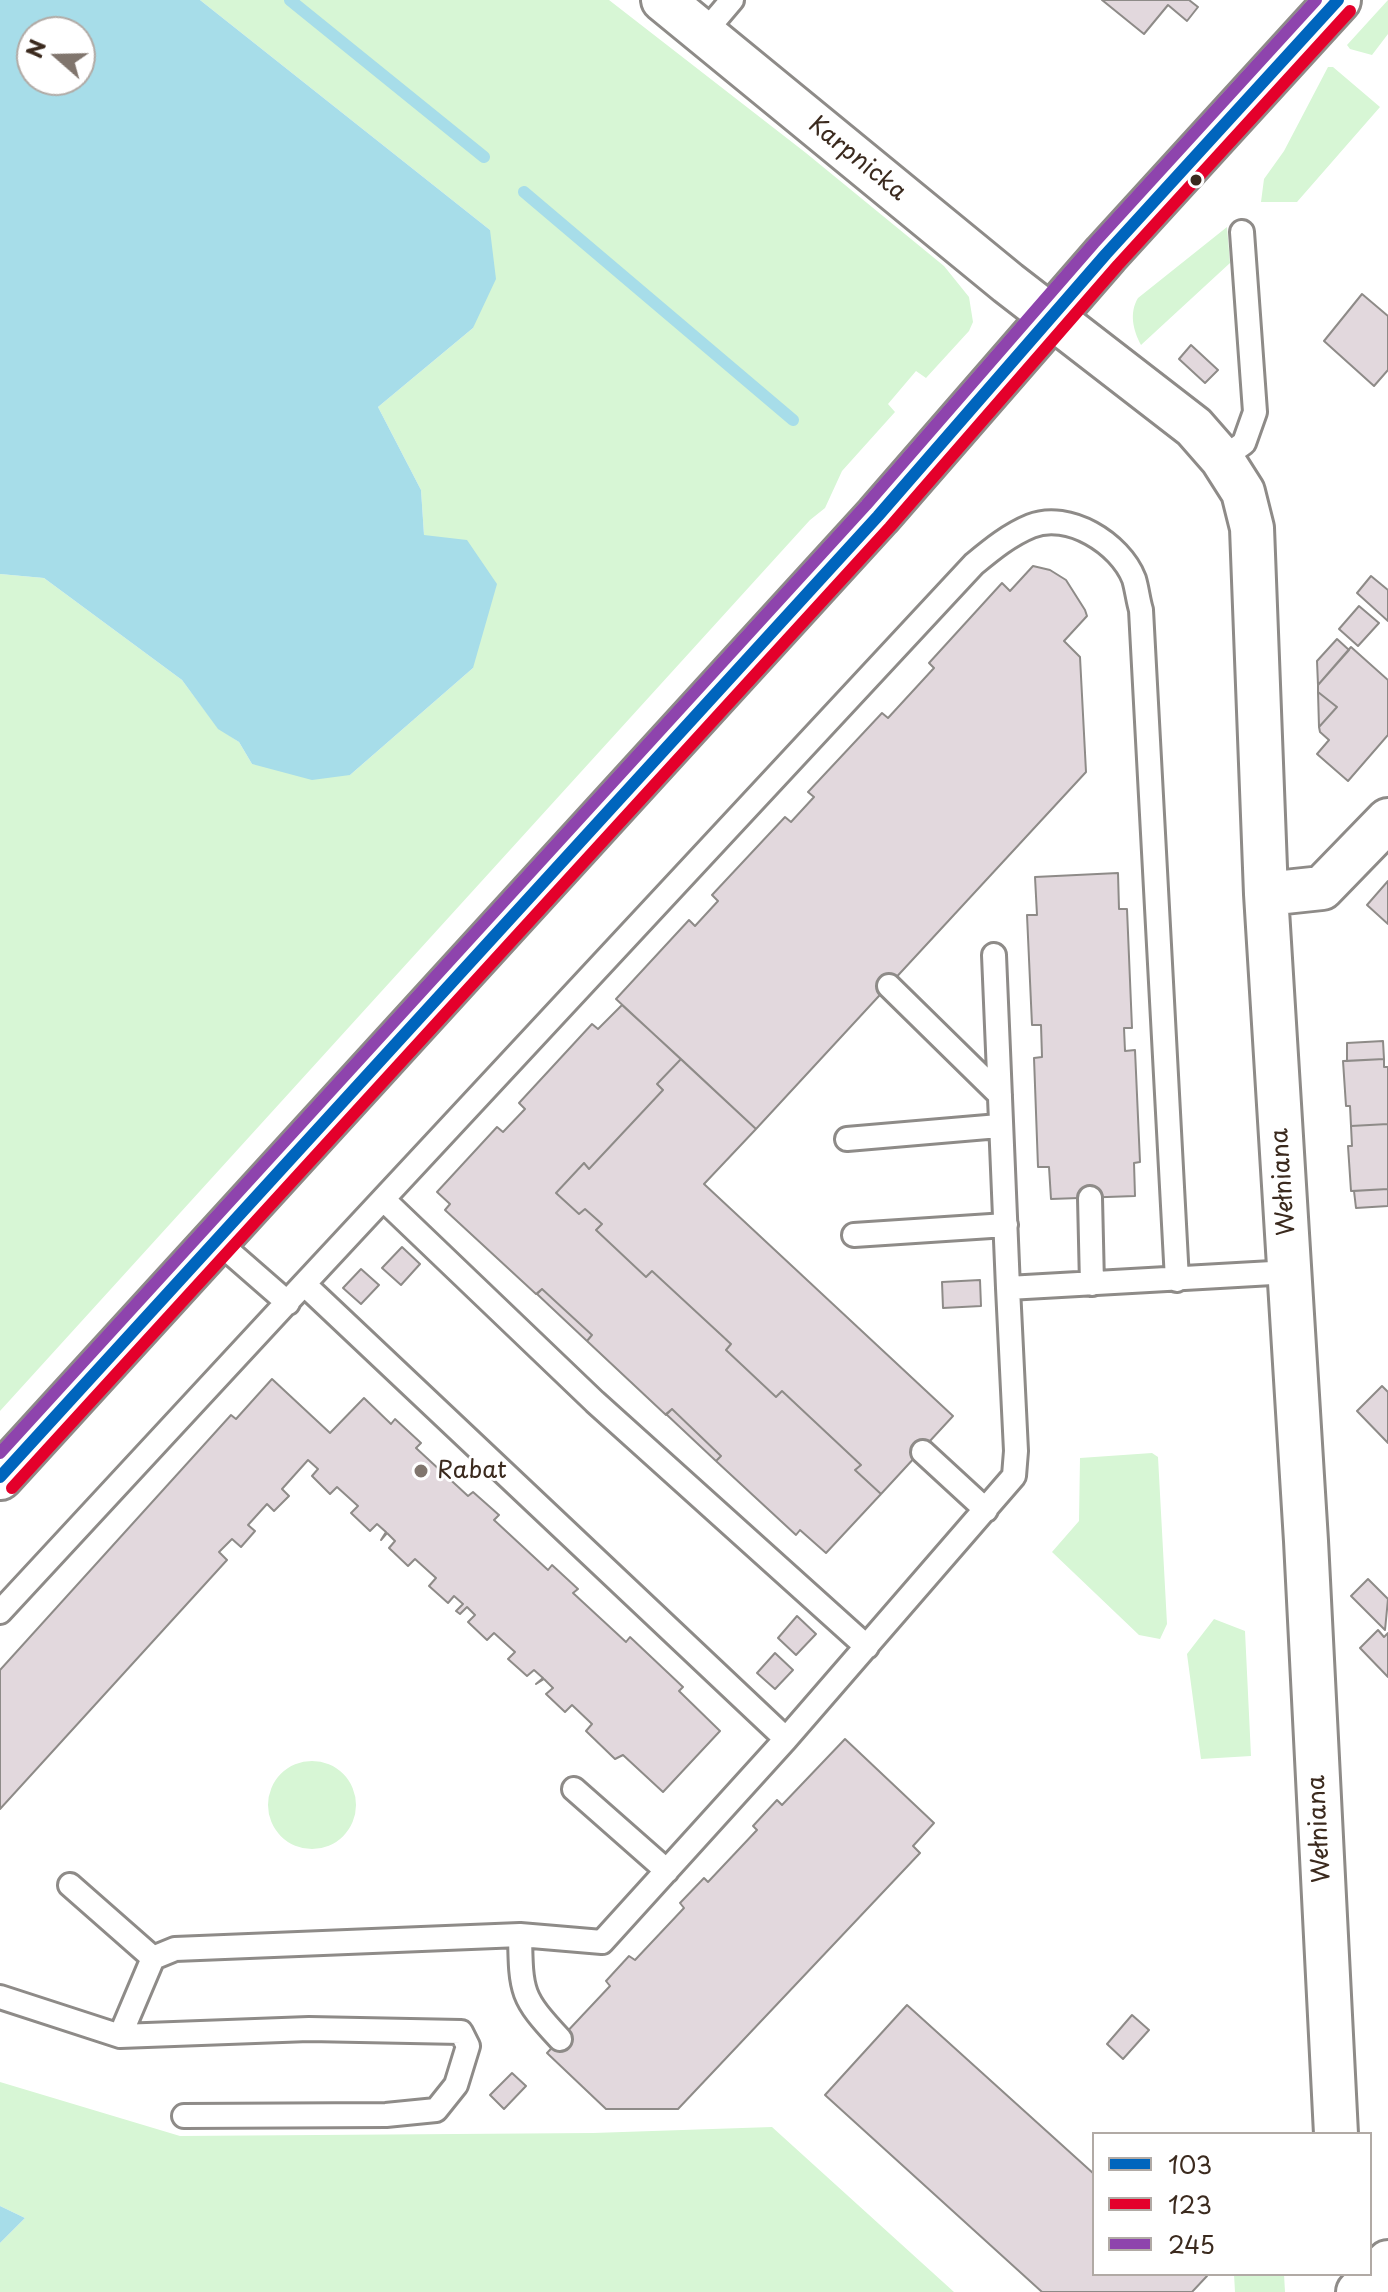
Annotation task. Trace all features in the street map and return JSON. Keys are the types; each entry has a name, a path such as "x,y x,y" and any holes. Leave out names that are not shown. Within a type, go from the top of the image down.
{"street":[{"name":"Karpnicka","path":"663,0 1052,316"},
{"path":"0,1477 878,516 1052,316 1338,0"},
{"name":"Wełniana","path":"1052,316 1194,427 1222,459 1243,492 1252,528 1266,894 1290,1272 1336,2132"},
{"path":"1266,894 1322,888 1388,820"},
{"path":"1358,2292 1388,2262"}],"lane":[{"path":"704,33 732,0"},
{"path":"1222,459 1244,443 1255,412 1242,232"},
{"path":"0,1612 974,564 1002,541 1034,524 1059,522 1096,536 1114,551 1133,577 1141,610 1177,1280"},
{"path":"120,2036 153,1958 175,1949 520,1935 602,1942 786,1739 1014,1476 1016,1451 999,1126 994,955"},
{"path":"889,986 1000,1095"},
{"path":"847,1139 999,1126"},
{"path":"1090,1198 1092,1284"},
{"path":"384,1200 595,1402 867,1647"},
{"path":"854,1235 1006,1225"},
{"path":"217,1241 288,1303"},
{"path":"1008,1288 1290,1272"},
{"path":"304,1284 786,1739"},
{"path":"923,1452 986,1510"},
{"path":"574,1789 667,1871"},
{"path":"70,1885 153,1958"},
{"path":"520,1935 521,1975 527,2004 560,2039"},
{"path":"0,1997 120,2036 309,2029 461,2032 468,2046 456,2085 436,2110 386,2115 184,2116"}],"green space":[{"path":"200,0 609,0 806,153 944,266 969,297 973,322 969,331 926,378 916,371 888,404 895,412 842,471 825,508 810,520 0,1411 0,574 44,578 182,680 218,728 239,742 252,764 350,775 473,668 424,535 421,490 378,407 473,328 490,230"},
{"path":"1388,0 1388,34 1372,55 1350,49 1347,45"},
{"path":"1328,67 1333,67 1380,107 1297,202 1261,202 1264,179 1284,151"},
{"path":"1227,227 1230,263 1141,345 1133,322 1138,298"},
{"path":"1152,1453 1158,1457 1167,1624 1160,1639 1139,1635 1052,1552 1079,1521 1080,1458"},
{"path":"1214,1619 1245,1631 1251,1756 1201,1759 1187,1654"},
{"path":"312,1761 329,1764 343,1774 353,1788 356,1805 353,1822 343,1836 329,1846 312,1849 295,1846 281,1836 271,1822 268,1805 271,1788 281,1774 295,1764"},
{"path":"0,2082 180,2136 593,2133 772,2127 954,2292 0,2292 0,2243 25,2218 0,2206"},
{"path":"1234,2276 1284,2276 1285,2292 1235,2292"}],"water":[{"path":"0,0 200,0 490,230 496,279 473,328 378,407 421,490 424,535 467,540 497,584 473,668 350,775 312,780 252,764 239,742 218,729 182,680 44,578 0,574"},
{"path":"0,2206 25,2218 0,2243"}],"building":[{"path":"1102,0 1189,0 1198,7 1187,21 1168,5 1144,34"},
{"path":"1362,294 1388,316 1388,370 1374,386 1324,341"},
{"path":"1191,345 1218,370 1205,383 1179,359"},
{"path":"1033,566 1050,570 1066,580 1087,616 1064,641 1080,657 1086,772 756,1129 616,999 689,920 695,926 718,901 712,895 785,817 791,822 814,797 808,792 882,713 888,718 934,668 929,663 1002,583 1010,591"},
{"path":"1371,576 1388,590 1388,621 1357,593"},
{"path":"1359,606 1379,623 1358,646 1339,629"},
{"path":"1337,639 1349,650 1318,685 1317,661"},
{"path":"1351,647 1388,680 1388,735 1348,781 1317,754 1329,740 1319,727 1337,707 1318,692 1318,685"},
{"path":"1318,692 1337,707 1319,727"},
{"path":"1118,873 1119,909 1127,909 1132,1028 1124,1028 1125,1051 1135,1050 1140,1162 1134,1163 1135,1196 1051,1199 1049,1167 1038,1167 1034,1058 1042,1057 1041,1025 1032,1025 1027,915 1037,915 1035,877"},
{"path":"1388,881 1388,924 1367,905"},
{"path":"622,1005 681,1059 657,1084 663,1090 589,1169 584,1163 556,1193 579,1214 585,1209 602,1224 596,1230 646,1277 652,1271 731,1344 726,1350 776,1397 782,1391 861,1465 855,1470 881,1494 826,1553 800,1530 796,1535 716,1461 721,1456 672,1409 666,1415 587,1341 592,1335 542,1289 536,1294 445,1210 450,1204 437,1192 497,1127 503,1132 525,1109 519,1103 592,1024 598,1029"},
{"path":"1383,1041 1384,1059 1347,1061 1347,1043"},
{"path":"681,1059 756,1129 704,1184 953,1416 881,1494 855,1470 861,1465 782,1391 776,1397 726,1350 731,1344 652,1271 646,1277 596,1230 602,1224 585,1209 579,1214 556,1193 584,1163 589,1169 663,1090 657,1084"},
{"path":"1384,1059 1384,1067 1388,1067 1388,1124 1351,1126 1350,1106 1346,1106 1343,1061"},
{"path":"1388,1124 1388,1189 1351,1191 1348,1146 1352,1146 1351,1126"},
{"path":"1388,1189 1388,1206 1356,1208 1354,1191"},
{"path":"402,1247 420,1264 401,1285 382,1268"},
{"path":"361,1269 379,1285 361,1304 343,1288"},
{"path":"980,1280 981,1306 943,1308 942,1282"},
{"path":"542,1289 592,1335 587,1341 537,1294"},
{"path":"272,1379 330,1433 364,1398 391,1424 395,1419 421,1443 416,1448 468,1496 473,1492 499,1515 494,1520 548,1570 552,1565 578,1589 573,1593 626,1642 630,1637 683,1687 679,1691 720,1731 663,1792 623,1755 615,1759 586,1731 592,1724 572,1705 565,1712 546,1694 553,1688 544,1679 536,1684 543,1678 534,1670 527,1676 508,1659 515,1652 494,1633 487,1640 468,1622 475,1615 467,1607 460,1614 456,1611 463,1604 454,1596 448,1603 429,1586 436,1578 415,1559 408,1566 389,1548 395,1541 387,1533 381,1540 386,1532 377,1524 370,1531 351,1513 358,1506 337,1487 330,1494 312,1476 318,1469 308,1460 282,1489 289,1496 274,1511 267,1504 248,1525 255,1531 241,1547 232,1539 219,1552 227,1560 0,1809 0,1670 231,1415 236,1419"},
{"path":"1382,1386 1388,1392 1388,1443 1357,1411"},
{"path":"672,1409 721,1456 716,1461 666,1414"},
{"path":"1368,1579 1388,1599 1385,1630 1351,1596"},
{"path":"797,1616 816,1634 796,1655 778,1638"},
{"path":"1378,1630 1384,1637 1388,1633 1388,1677 1360,1648"},
{"path":"775,1653 793,1670 775,1689 757,1673"},
{"path":"845,1739 934,1823 913,1846 920,1853 678,2109 606,2109 547,2053 610,1986 606,1981 629,1956 635,1960 684,1908 680,1903 704,1878 708,1882 757,1830 753,1826 777,1800 782,1805"},
{"path":"907,2005 1092,2172 1092,2276 1207,2276 1192,2292 1042,2292 825,2095"},
{"path":"1132,2015 1149,2030 1123,2059 1107,2044"},
{"path":"512,2073 526,2086 504,2109 490,2095"}],"waterway":[{"path":"290,0 484,157"},
{"path":"524,192 793,420"}],"transit line":[{"name":"245","path":"0,1453 866,505 1094,243 1316,0"},
{"name":"103","path":"0,1477 878,516 1106,254 1338,0"},
{"name":"123","path":"12,1488 890,527 1118,265 1350,11"}],"place":[{"name":"Rabat","path":"421,1471"}]}
